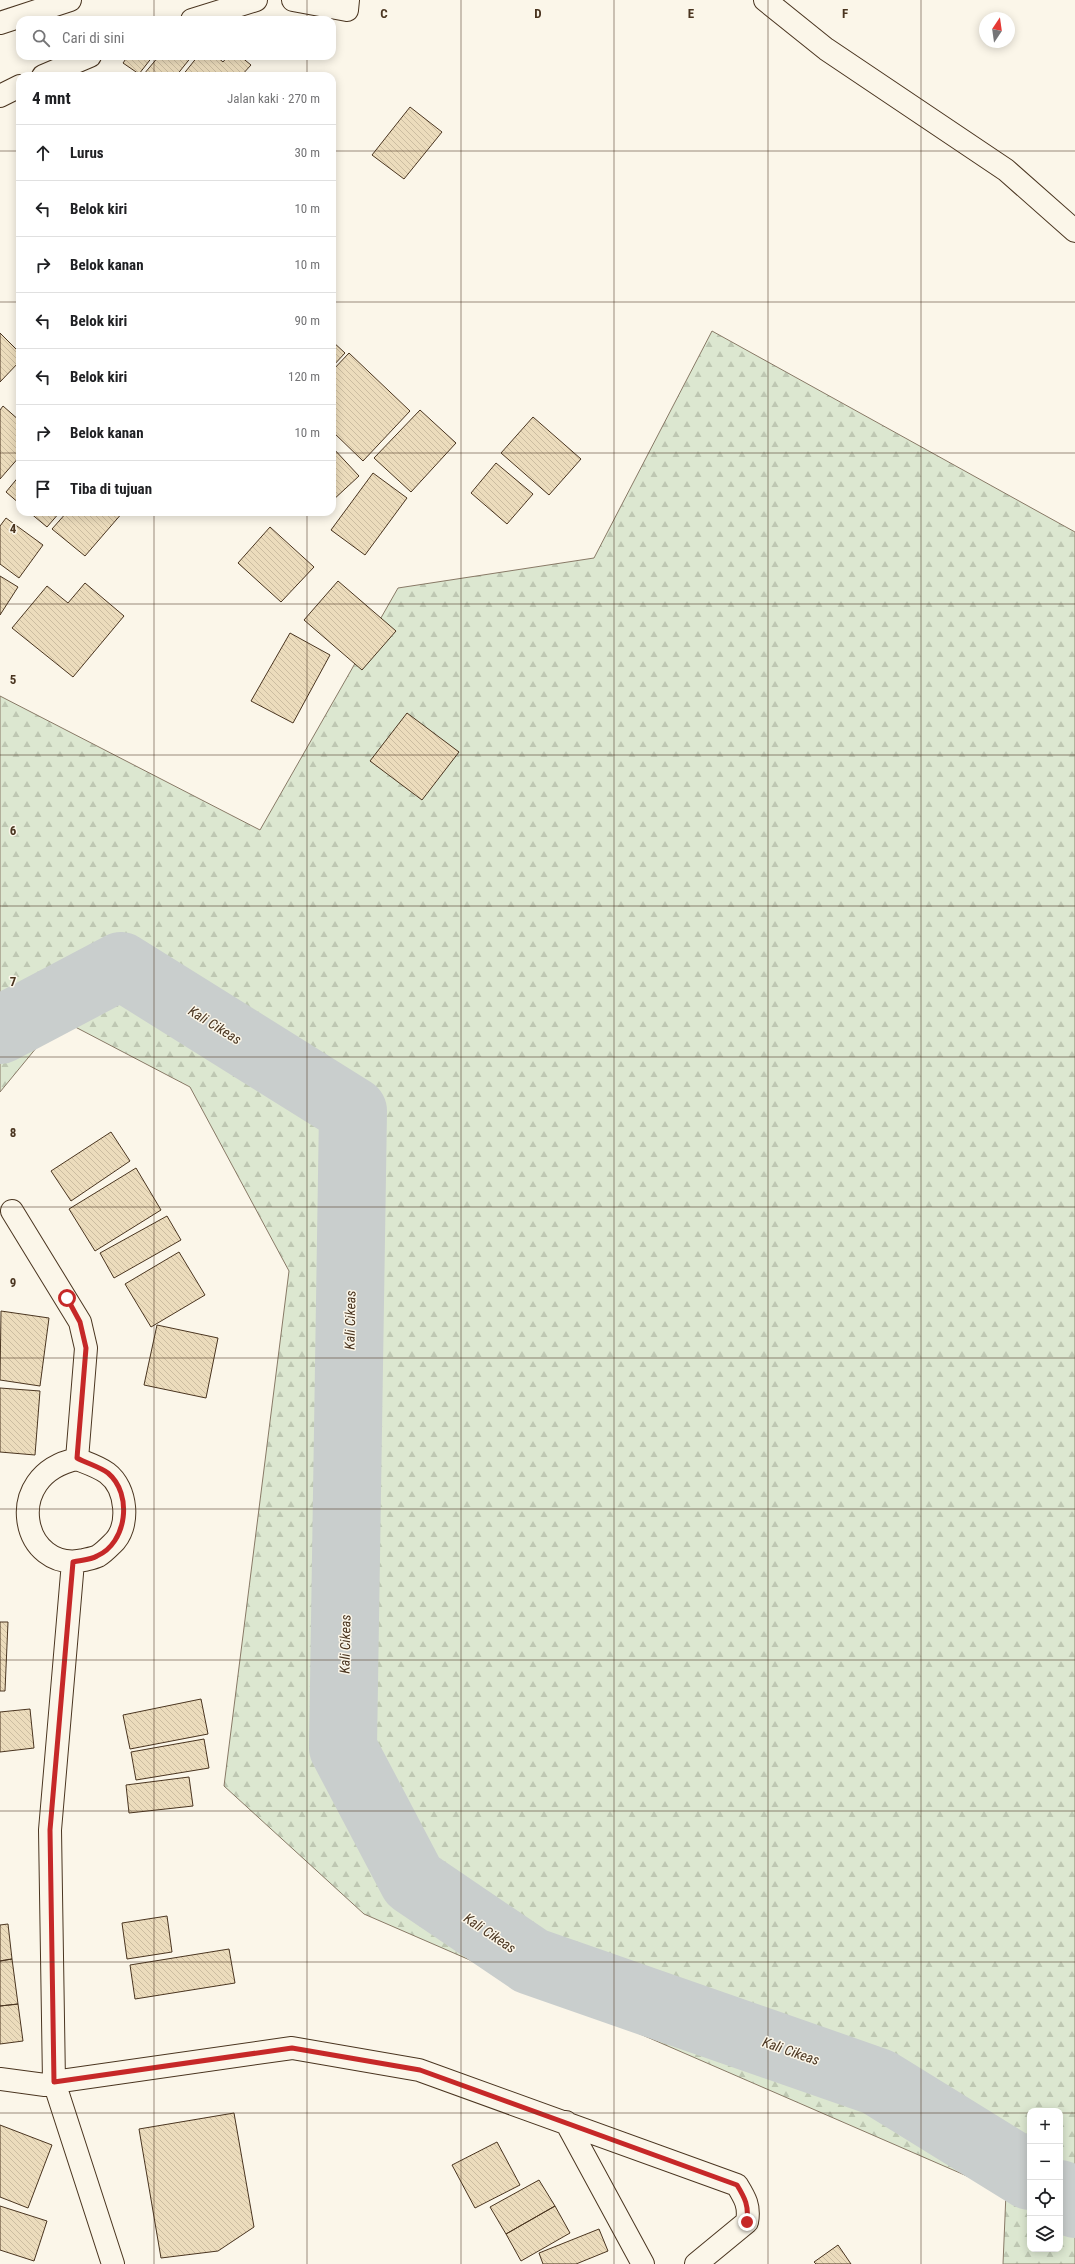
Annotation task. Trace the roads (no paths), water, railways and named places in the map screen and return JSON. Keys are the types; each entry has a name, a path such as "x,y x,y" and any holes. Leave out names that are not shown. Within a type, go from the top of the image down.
{"street":[{"path":"21,16 70,0"},
{"path":"205,16 256,0"},
{"path":"293,0 347,10 348,0"},
{"path":"765,0 826,49 1006,170 1075,231"},
{"path":"0,23 16,18"},
{"path":"52,72 81,60"},
{"path":"0,96 16,88"},
{"path":"12,1211 80,1322 86,1348 77,1458"},
{"path":"77,1458 108,1473 122,1493 124,1518 116,1540 98,1556 73,1562 50,1556 31,1540 23,1516 26,1493 40,1473 62,1461 77,1458"},
{"path":"73,1562 50,1830 54,2082 113,2264"},
{"path":"0,2079 45,2086 54,2082 292,2048 420,2070 737,2185 746,2198 749,2210 747,2222 696,2264"},
{"path":"566,2122 643,2264"}],"waterway":[{"name":"Kali Cikeas","path":"0,1030 121,966 353,1111 343,1748 413,1881 531,1961 878,2082 1027,2174"},
{"name":"Kali Cikeas","path":"1063,2196 1075,2204"}]}
